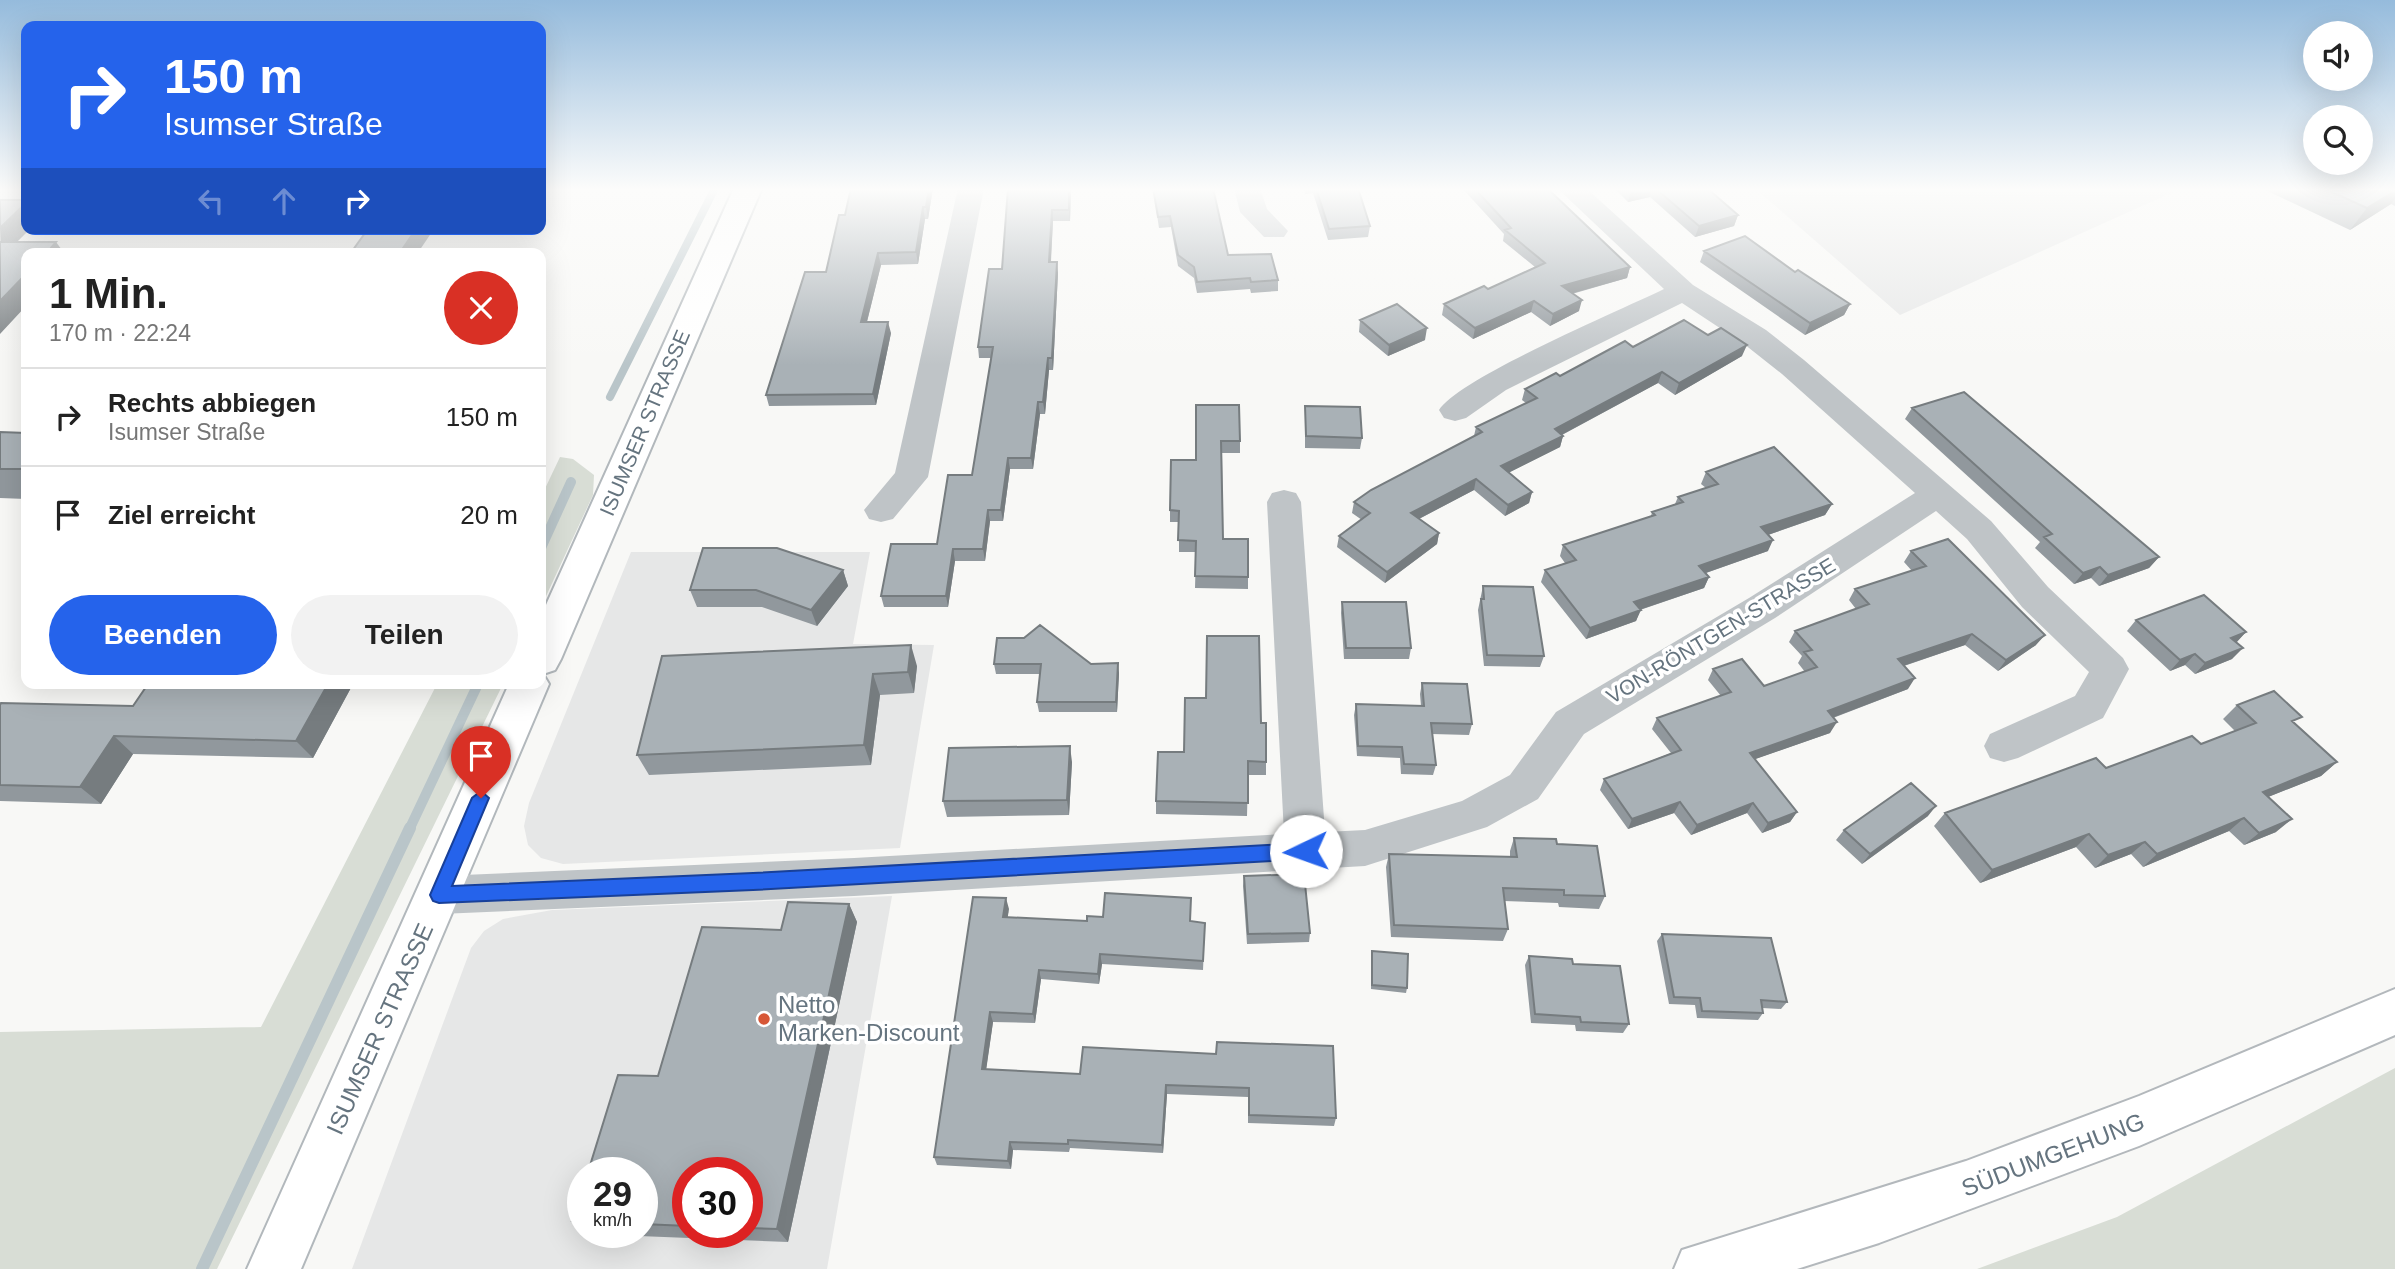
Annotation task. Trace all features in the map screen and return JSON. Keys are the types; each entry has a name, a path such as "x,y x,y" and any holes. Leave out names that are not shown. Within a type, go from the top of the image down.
{"street":[{"name":"ISUMSER STRASSE","path":"546,648 722,247"},
{"path":"881,510 911,477 959,247"},
{"path":"1635,247 1683,291 1755,337 1793,367 1979,530 2035,597 2110,669 2089,707 2004,746"},
{"path":"1455,410 1495,383 1683,291"},
{"name":"VON-RÖNTGEN-STRASSE","path":"1306,851 1377,844 1473,815 1524,788 1570,723 1762,608 1938,494"},
{"path":"439,895 691,885 1306,851 1284,502"},
{"name":"ISUMSER STRASSE","path":"273,1264 439,895 527,689"},
{"name":"SÜDUMGEHUNG","path":"1701,1269 1982,1183 2171,1111 2395,1012"}],"shaded area":[{"path":"1823,247 2051,247 1900,315"},
{"path":"560,457 573,459 594,475 593,495 546,596 546,486"},
{"path":"631,552 870,552 853,644 934,645 900,848 563,864 541,858 528,845 524,826 529,803"},
{"path":"434,689 501,689 217,1269 0,1269 0,1032 261,1027"},
{"path":"892,896 827,1269 352,1269 471,948 484,931 503,919 552,910"},
{"path":"2395,1068 2395,1269 1977,1269 2117,1217"}],"building":[{"path":"0,247 52,247 21,248 21,279 0,301"},
{"path":"355,247 404,247 403,248"},
{"path":"832,247 917,247 916,252 878,253 861,322 888,322 873,394 766,395 805,272 826,272"},
{"path":"1004,247 1050,247 1049,262 1057,262 1052,358 1048,358 1043,402 1038,402 1031,458 1008,458 1001,510 988,510 983,549 953,549 946,596 881,596 891,544 937,544 948,475 972,475 993,347 978,347 989,269 1002,269"},
{"path":"1176,247 1226,247 1228,255 1271,254 1278,280 1251,282 1250,278 1197,282 1194,267 1178,255"},
{"path":"1526,247 1609,247 1630,267 1562,286 1582,300 1553,314 1534,301 1475,328 1444,304 1484,286 1488,289 1545,263"},
{"path":"1714,247 1761,247 1795,272 1798,270 1850,304 1810,323 1704,251"},
{"path":"1397,304 1427,328 1389,345 1360,320"},
{"path":"1684,320 1708,335 1721,328 1747,345 1679,383 1662,372 1555,429 1563,436 1501,466 1532,492 1508,505 1476,479 1411,513 1439,533 1387,572 1339,536 1370,513 1354,502 1371,490 1482,432 1476,427 1537,398 1525,389 1556,373 1560,376 1625,341 1633,347"},
{"path":"1964,392 2159,557 2108,575 2100,567 2083,573 2044,537 2052,534 1912,408"},
{"path":"1196,405 1239,405 1240,441 1221,441 1223,539 1248,539 1248,577 1195,576 1196,541 1178,540 1179,511 1170,510 1171,460 1196,460"},
{"path":"1305,406 1360,407 1362,438 1306,436"},
{"path":"0,432 21,433 21,469 0,469"},
{"path":"1774,447 1832,504 1761,527 1773,540 1699,566 1709,577 1634,602 1641,610 1590,628 1545,570 1576,560 1563,545 1655,515 1652,512 1683,502 1678,497 1718,484 1706,472"},
{"path":"1948,539 2045,635 2006,660 1972,634 1898,659 1915,678 1828,711 1837,722 1750,753 1797,812 1768,823 1753,803 1697,825 1680,802 1632,819 1604,779 1681,750 1657,718 1731,692 1713,669 1742,659 1764,686 1817,667 1804,652 1812,650 1795,631 1869,604 1855,589 1926,566 1911,551"},
{"path":"703,548 777,548 843,570 811,610 756,590 690,590"},
{"path":"1483,586 1533,587 1544,656 1487,655 1481,599 1484,599"},
{"path":"2204,595 2246,632 2231,638 2243,648 2205,663 2195,654 2180,660 2136,620"},
{"path":"1342,602 1406,602 1411,648 1346,648"},
{"path":"1040,625 1091,664 1118,663 1116,702 1037,702 1041,664 994,664 997,638 1024,638"},
{"path":"1207,636 1259,636 1261,723 1266,723 1266,762 1248,761 1248,803 1156,801 1158,752 1184,752 1185,698 1206,698"},
{"path":"911,645 908,672 873,674 864,745 637,755 662,656"},
{"path":"1422,683 1467,684 1472,724 1431,723 1436,765 1404,764 1402,747 1358,746 1356,704 1424,706"},
{"path":"145,689 325,689 296,741 114,736 80,787 0,785 1,703 133,706"},
{"path":"2274,691 2302,717 2292,721 2337,762 2263,792 2292,819 2259,833 2244,818 2157,854 2145,842 2108,855 2089,834 1992,870 1945,813 2096,758 2106,768 2192,736 2201,744 2256,723 2237,705"},
{"path":"1070,746 1067,800 943,801 949,748"},
{"path":"1911,783 1936,806 1870,854 1844,830"},
{"path":"1514,838 1556,839 1557,844 1597,846 1605,896 1564,895 1564,890 1503,888 1508,929 1394,925 1389,854 1517,857"},
{"path":"1304,874 1310,933 1248,934 1244,876"},
{"path":"1105,893 1191,898 1190,921 1205,923 1203,961 1100,954 1098,974 1039,970 1033,1014 990,1012 982,1069 1080,1074 1083,1047 1216,1054 1217,1042 1333,1046 1336,1118 1249,1115 1249,1088 1166,1085 1162,1145 1068,1140 1068,1144 1010,1142 1008,1161 934,1157 973,897 1006,898 1003,917 1087,921 1087,916 1103,917"},
{"name":"Netto Marken-Discount","path":"788,902 849,904 777,1229 763,1229 763,1157 672,1157 672,1225 658,1225 658,1157 593,1157 618,1075 658,1076 702,927 781,930"},
{"path":"1662,934 1771,938 1787,1002 1761,1000 1763,1013 1702,1011 1700,998 1674,997"},
{"path":"1372,951 1408,954 1407,988 1372,985"},
{"path":"1529,956 1572,959 1573,964 1620,966 1629,1024 1581,1022 1580,1017 1535,1014"}],"waterway":[{"path":"610,397 685,247"},
{"path":"546,537 571,482"},
{"path":"409,830 476,689"},
{"path":"202,1269 410,828"}],"place":[{"name":"Netto Marken-Discount","path":"764,1019"}],"route":[{"path":"481,798 439,895 753,882 1306,851"}]}
